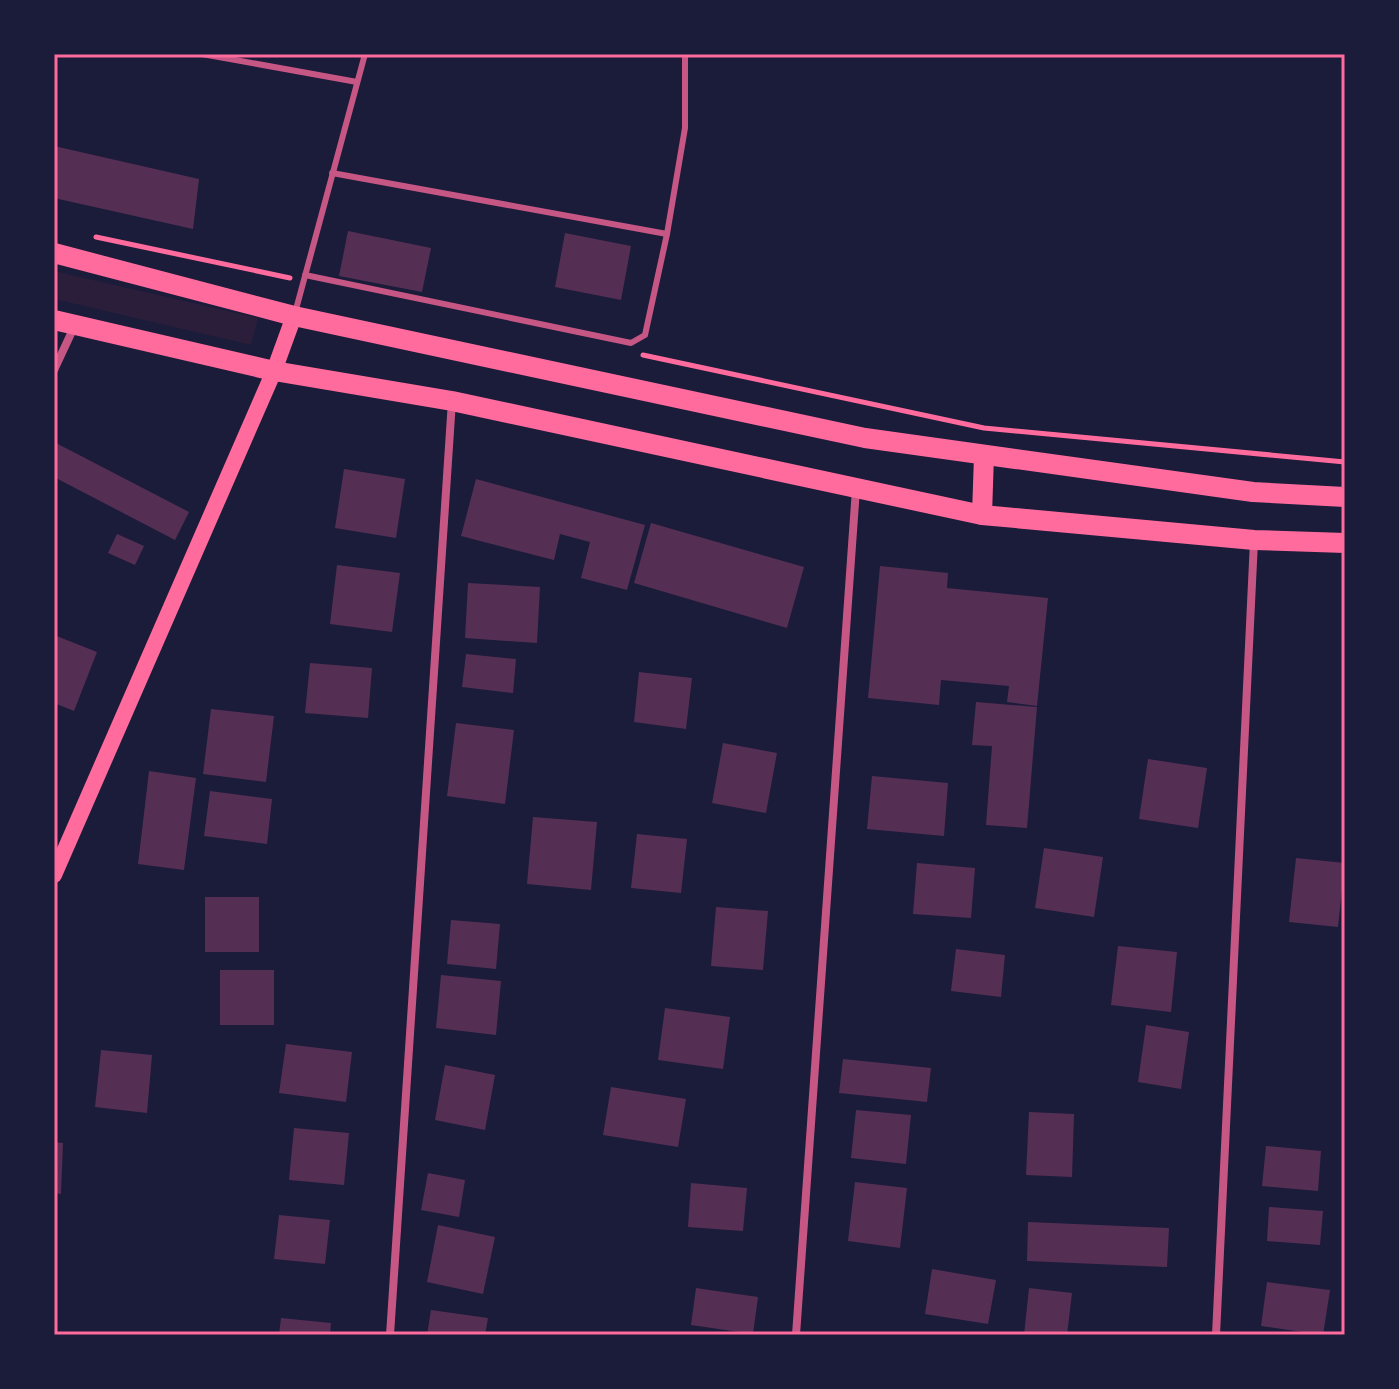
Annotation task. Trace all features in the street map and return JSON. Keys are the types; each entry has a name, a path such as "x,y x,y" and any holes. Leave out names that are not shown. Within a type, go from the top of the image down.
{"main road":[{"path":"54,253 294,316 865,438 1253,492 1345,497"},
{"path":"54,875 274,371 294,316"},
{"path":"54,320 274,371 452,401 982,515 1254,540 1345,543"},
{"path":"982,515 984,455"}],"street":[{"path":"54,370 75,325"},
{"path":"390,1335 452,401"},
{"path":"796,1335 857,488"},
{"path":"1216,1335 1254,540"}],"lane":[{"path":"202,54 357,82"},
{"path":"294,316 365,54"},
{"path":"304,278 631,343 645,335 667,234 685,128 685,54"},
{"path":"332,173 667,234"}],"path":[{"path":"85,234 304,278"},
{"path":"628,351 984,428 1345,462"}],"shaded area":[{"path":"54,271 258,318 251,345 54,299"}],"building":[{"path":"54,146 199,179 193,229 54,198"},
{"path":"348,231 431,248 422,292 339,276"},
{"path":"565,233 631,246 621,300 555,287"},
{"path":"56,443 189,512 175,540 54,477"},
{"path":"344,469 405,479 396,538 335,528"},
{"path":"476,479 645,525 627,590 581,578 590,542 560,534 554,560 461,536"},
{"path":"651,523 804,567 787,628 634,583"},
{"path":"117,534 144,546 135,565 108,553"},
{"path":"337,565 400,573 392,632 330,624"},
{"path":"880,566 948,573 947,588 1048,598 1037,706 1007,702 1009,686 941,680 939,705 868,698"},
{"path":"468,583 540,587 537,643 465,638"},
{"path":"54,635 97,652 74,711 54,703"},
{"path":"466,654 516,659 513,693 462,687"},
{"path":"310,663 372,668 368,718 305,713"},
{"path":"639,672 692,678 686,729 634,722"},
{"path":"976,702 1037,707 1027,828 986,825 992,746 972,745"},
{"path":"211,709 274,716 266,782 203,774"},
{"path":"456,723 514,730 505,804 447,796"},
{"path":"723,743 777,753 766,813 712,803"},
{"path":"1148,759 1207,768 1198,828 1139,819"},
{"path":"149,771 196,778 184,870 138,864"},
{"path":"872,776 948,783 944,836 867,829"},
{"path":"210,791 272,799 267,844 204,836"},
{"path":"533,817 597,822 591,890 527,884"},
{"path":"637,834 687,839 681,893 631,888"},
{"path":"1044,848 1103,857 1094,917 1035,908"},
{"path":"1296,858 1345,863 1338,927 1289,922"},
{"path":"917,863 975,868 971,918 913,914"},
{"path":"205,897 259,897 259,952 205,952"},
{"path":"716,907 768,911 763,970 711,966"},
{"path":"451,920 500,924 496,969 447,964"},
{"path":"1118,946 1177,952 1171,1012 1111,1005"},
{"path":"956,949 1005,955 1001,997 951,991"},
{"path":"220,970 274,970 274,1025 220,1025"},
{"path":"441,975 501,981 496,1035 436,1028"},
{"path":"665,1008 730,1017 723,1069 658,1060"},
{"path":"1146,1025 1189,1032 1181,1089 1138,1082"},
{"path":"286,1044 352,1052 346,1102 279,1093"},
{"path":"101,1050 152,1055 147,1113 95,1107"},
{"path":"843,1059 931,1068 927,1102 839,1093"},
{"path":"445,1065 495,1075 485,1130 435,1120"},
{"path":"611,1087 686,1099 678,1147 603,1135"},
{"path":"856,1110 911,1115 906,1164 851,1158"},
{"path":"1029,1112 1074,1114 1072,1177 1026,1175"},
{"path":"294,1128 349,1133 344,1185 289,1180"},
{"path":"54,1142 63,1143 61,1194 54,1193"},
{"path":"1266,1146 1321,1151 1318,1191 1262,1186"},
{"path":"428,1173 465,1180 459,1217 421,1210"},
{"path":"855,1182 907,1188 900,1248 848,1241"},
{"path":"691,1183 747,1188 743,1231 688,1227"},
{"path":"1269,1207 1323,1211 1320,1245 1267,1241"},
{"path":"279,1215 330,1220 325,1264 274,1259"},
{"path":"1028,1222 1169,1228 1167,1267 1027,1261"},
{"path":"438,1225 495,1237 483,1294 427,1282"},
{"path":"932,1269 996,1280 988,1324 925,1314"},
{"path":"1267,1282 1330,1290 1323,1335 1261,1326"},
{"path":"696,1288 758,1297 753,1334 691,1325"},
{"path":"1029,1288 1072,1293 1067,1335 1024,1335"},
{"path":"431,1310 488,1318 485,1335 427,1335"},
{"path":"281,1318 331,1323 330,1335 279,1335"}]}
